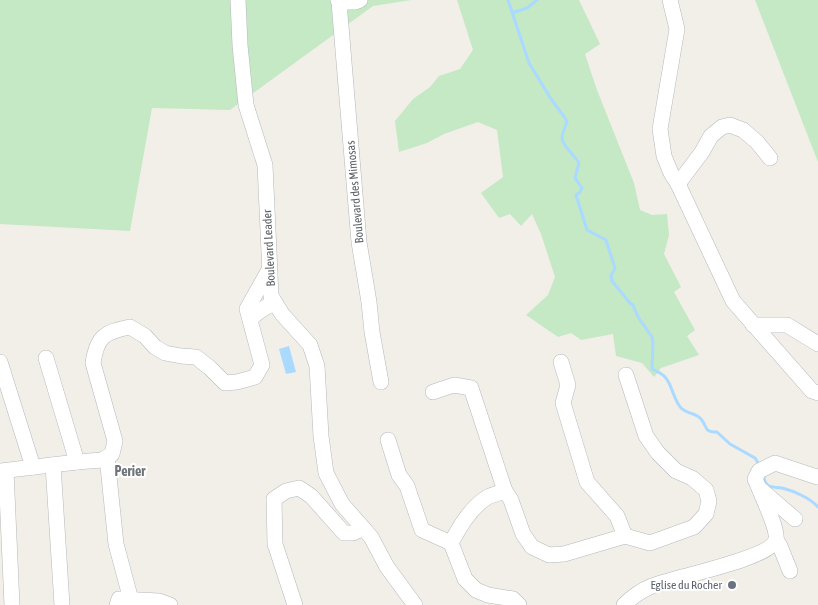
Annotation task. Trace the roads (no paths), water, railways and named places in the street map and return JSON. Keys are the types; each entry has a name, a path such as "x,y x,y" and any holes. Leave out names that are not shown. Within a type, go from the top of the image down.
{"street":[{"name":"Boulevard Leader","path":"238,0 246,105 265,164 271,296 282,314 310,345 317,366 321,436 326,473 342,504 371,537 387,567 415,605"},
{"path":"339,1 355,2 360,0"},
{"path":"670,0 677,29 660,129 664,156 732,301 812,391 818,393"},
{"name":"Boulevard des Mimosas","path":"339,1 359,242 381,382"},
{"path":"678,184 702,152 711,136 722,127 730,125 743,130 757,142 770,158"},
{"path":"12,605 3,471 102,460 112,454 115,441 92,363 95,349 102,337 115,330 130,327 145,336 155,347 165,353 196,357 225,383 237,382 255,376 262,365 247,309 269,270"},
{"path":"250,319 275,303"},
{"path":"753,325 787,325 818,344"},
{"path":"46,358 77,462"},
{"path":"0,362 33,467"},
{"path":"561,362 568,385 562,403 587,482 617,516 625,536"},
{"path":"433,392 454,385 471,388 505,492 511,500 523,534 532,547 549,555 564,554 625,536 650,543 694,527 706,514 709,501 706,490 692,478 676,471 658,453 646,436 626,375"},
{"path":"388,440 399,475 406,486 422,530 451,543 465,579 476,590 488,595 513,599 519,605"},
{"path":"107,457 124,602 164,603"},
{"path":"624,605 631,598 652,586 750,557 772,547 776,540 776,530 755,479 758,471 774,463 818,477"},
{"path":"53,465 62,605"},
{"path":"295,605 275,544 274,499 286,491 299,488 311,496 344,532 353,532 363,528"},
{"path":"759,488 795,519"},
{"path":"451,543 471,511 487,497 505,492"},
{"path":"776,540 790,571"}],"water":[{"path":"289,346 296,372 286,374 279,349"}],"waterway":[{"path":"508,0 529,63 567,122 562,139 579,163 575,178 582,188 576,195 587,230 606,240 615,268 611,276 612,281 633,305 638,317 652,337 652,369 662,374 667,380 681,408 699,417 708,430 717,432 730,444 755,458 760,466"},
{"path":"512,13 527,8 537,0"},
{"path":"764,476 769,486 797,493 818,507"}],"place":[{"name":"Eglise du Rocher","path":"732,585"}],"district":[{"name":"Perier","path":"130,471"}]}
